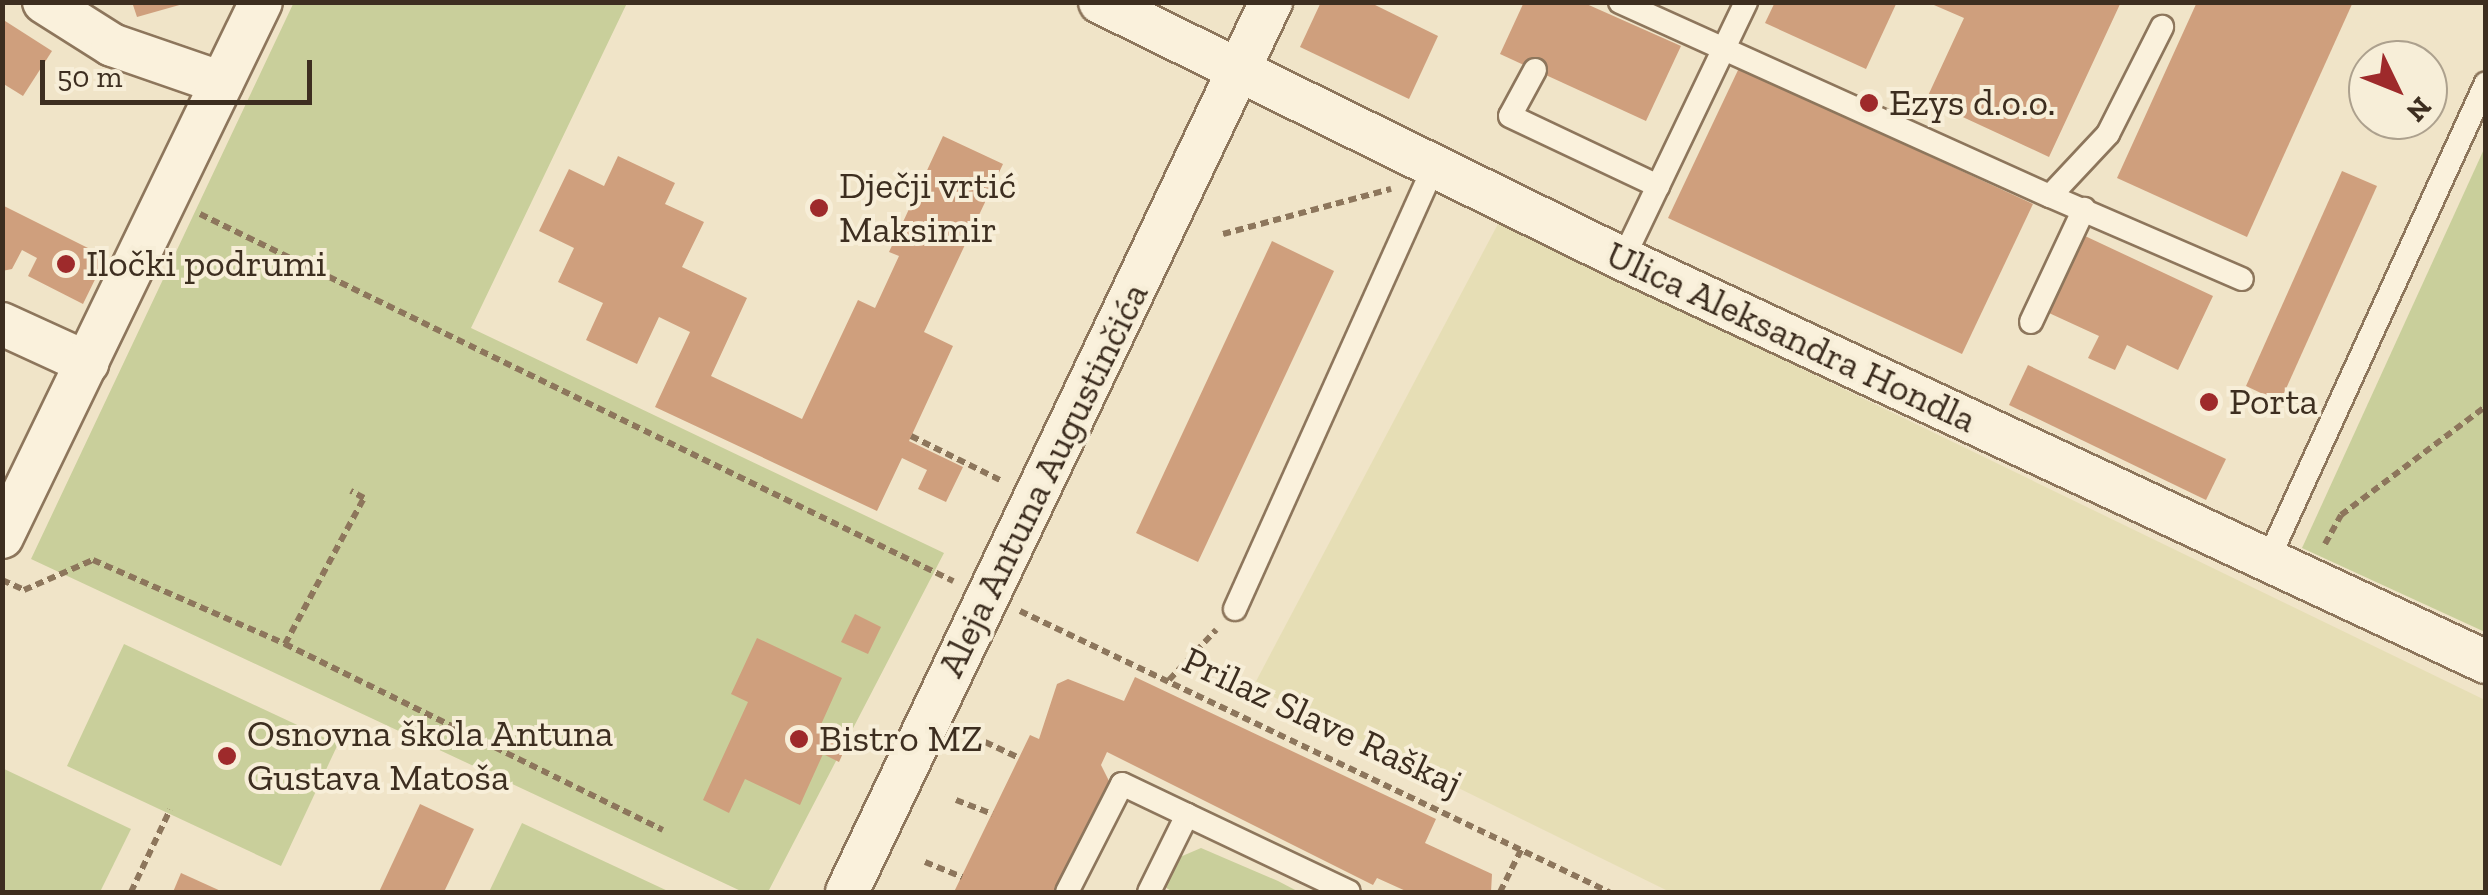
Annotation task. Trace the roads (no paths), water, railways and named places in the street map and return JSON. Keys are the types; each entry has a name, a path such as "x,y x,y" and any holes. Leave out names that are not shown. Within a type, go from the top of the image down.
{"street":[{"path":"44,2 112,45 222,83"},
{"path":"2,536 261,2"},
{"name":"Ulica Aleksandra Hondla","path":"1100,2 1240,69 1419,174 1623,260 2486,662"},
{"name":"Aleja Antuna Augustinčića","path":"847,892 1271,2"},
{"path":"2,324 87,363"}],"lane":[{"path":"1620,2 1722,52 2242,279"},
{"path":"1623,260 1746,2"},
{"path":"2050,196 2108,134 2162,27"},
{"path":"1535,70 1510,116 1658,186"},
{"path":"2268,560 2486,84"},
{"path":"1235,608 1419,174"},
{"path":"2031,322 2084,209"},
{"path":"1067,892 1122,784 1348,892"},
{"path":"1150,892 1186,815"}],"place":[{"name":"Ezys d.o.o.","path":"1869,103"},
{"name":"Dječji vrtić Maksimir","path":"819,208"},
{"name":"Iločki podrumi","path":"66,264"},
{"name":"Porta","path":"2209,402"},
{"name":"Bistro MZ","path":"799,739"},
{"name":"Osnovna škola Antuna Gustava Matoša","path":"227,756"}]}
